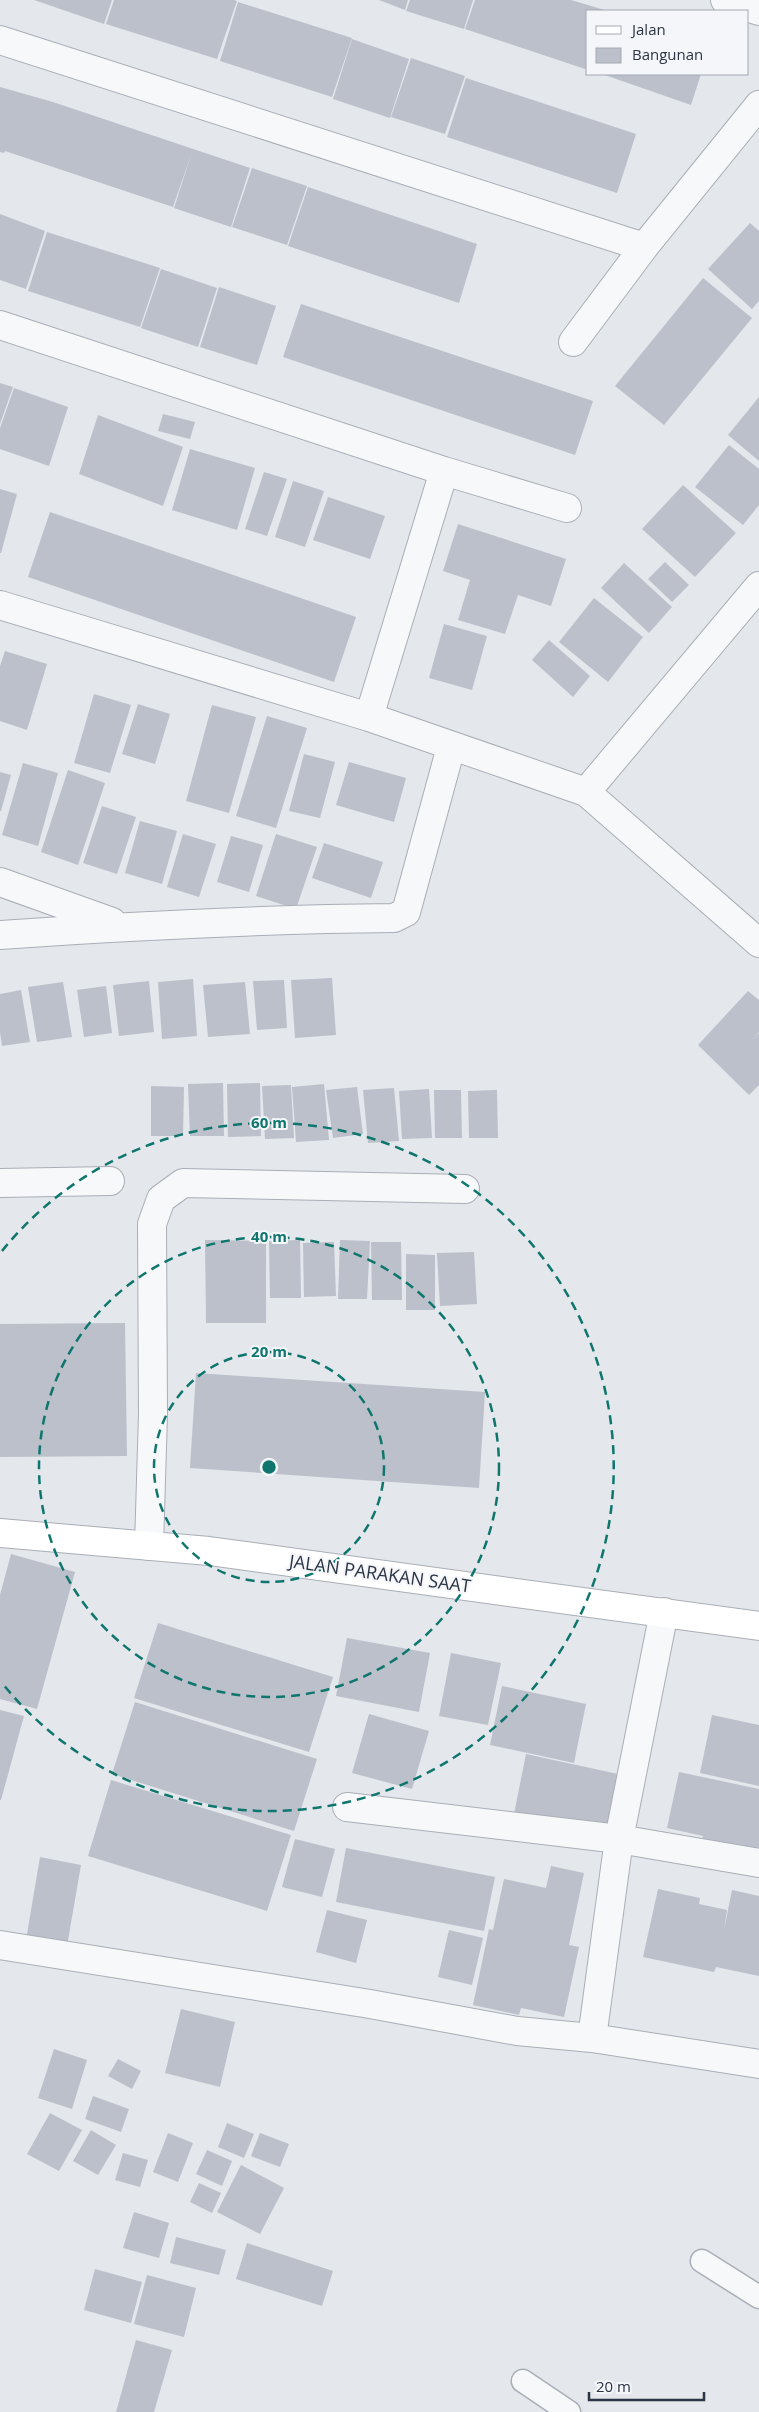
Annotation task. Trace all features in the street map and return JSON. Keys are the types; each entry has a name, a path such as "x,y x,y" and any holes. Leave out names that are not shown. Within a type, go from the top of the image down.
{"street":[{"path":"725,0 759,11"},
{"path":"0,40 644,247"},
{"path":"572,342 644,247 759,105"},
{"path":"0,325 444,471 567,508"},
{"path":"369,717 444,471"},
{"path":"586,792 756,596"},
{"path":"0,605 369,717 451,747 586,792 759,944"},
{"path":"0,935 123,926 289,919 394,918 400,916 406,912 451,747"},
{"path":"0,882 123,926"},
{"path":"0,1183 110,1181"},
{"path":"149,1546 152,1414 152,1224 160,1199 183,1183 465,1189"},
{"name":"JALAN PARAKAN SAAT","path":"0,1533 209,1551 759,1626"},
{"path":"592,2038 619,1839 664,1612"},
{"path":"347,1807 619,1839 759,1862"},
{"path":"0,1945 370,2004 517,2030 592,2038 759,2064"}],"lane":[{"path":"702,2260 759,2296"},
{"path":"523,2381 569,2412"}],"building":[{"path":"34,0 112,0 104,24"},
{"path":"114,0 237,1 217,59 106,24"},
{"path":"379,0 408,0 405,10"},
{"path":"410,0 473,0 464,29 406,11"},
{"path":"475,0 571,0 605,10 586,10 586,69 465,29"},
{"path":"238,2 352,38 332,97 220,61"},
{"path":"352,39 409,59 390,118 333,99"},
{"path":"411,58 465,76 445,134 391,117"},
{"path":"605,75 701,75 691,105"},
{"path":"466,78 636,134 617,193 447,137"},
{"path":"0,87 53,102 250,168 231,227 174,208 192,152 173,207 5,151 4,153 0,152"},
{"path":"252,168 307,186 287,245 232,227"},
{"path":"308,187 477,244 459,303 288,246"},
{"path":"0,214 45,231 26,289 0,280"},
{"path":"750,223 759,231 759,301 752,309 708,269"},
{"path":"47,232 160,268 140,327 28,291"},
{"path":"161,269 217,288 198,347 141,328"},
{"path":"703,278 752,318 664,425 615,386"},
{"path":"219,287 276,306 257,365 200,347"},
{"path":"301,304 593,401 575,455 283,357"},
{"path":"0,383 13,387 0,424"},
{"path":"14,388 68,407 49,466 0,449 0,428"},
{"path":"759,397 759,461 728,435"},
{"path":"163,414 195,422 190,439 158,431"},
{"path":"98,415 183,447 163,506 79,474"},
{"path":"729,445 759,469 759,505 743,525 695,487"},
{"path":"190,449 255,468 237,530 172,510"},
{"path":"264,472 287,479 267,536 245,529"},
{"path":"293,481 324,491 305,547 275,537"},
{"path":"683,485 736,533 695,577 642,529"},
{"path":"0,489 17,494 1,553 0,553"},
{"path":"328,497 385,516 370,559 313,540"},
{"path":"50,512 356,617 334,682 28,577"},
{"path":"458,524 566,559 551,606 518,595 505,634 458,620 470,580 443,571"},
{"path":"665,562 689,585 672,602 648,579"},
{"path":"624,563 672,607 649,633 601,588"},
{"path":"594,598 643,637 608,682 559,642"},
{"path":"444,624 487,636 472,690 429,678"},
{"path":"549,640 590,676 573,697 532,660"},
{"path":"5,651 47,664 27,730 0,721 0,666"},
{"path":"94,694 131,705 110,773 74,763"},
{"path":"138,704 170,714 155,764 122,754"},
{"path":"212,705 256,717 229,813 186,801"},
{"path":"267,716 307,728 276,828 236,816"},
{"path":"304,754 335,762 320,818 289,811"},
{"path":"349,762 406,778 394,822 336,805"},
{"path":"23,763 58,773 38,846 2,835"},
{"path":"68,770 105,783 78,865 41,852"},
{"path":"0,772 11,775 1,811 0,811"},
{"path":"102,806 136,817 117,874 83,863"},
{"path":"140,821 177,831 162,884 125,873"},
{"path":"183,834 216,844 199,897 167,887"},
{"path":"276,834 317,847 296,909 256,896"},
{"path":"231,836 263,845 249,892 217,882"},
{"path":"324,843 383,862 371,898 312,878"},
{"path":"332,978 336,1035 295,1038 291,980"},
{"path":"193,979 197,1036 162,1039 158,982"},
{"path":"284,980 287,1028 257,1030 253,981"},
{"path":"149,981 154,1032 119,1036 113,985"},
{"path":"63,982 72,1037 37,1042 28,987"},
{"path":"245,982 250,1034 208,1037 203,985"},
{"path":"106,986 112,1033 84,1037 77,990"},
{"path":"21,990 30,1042 2,1046 0,994"},
{"path":"748,991 759,1000 759,1032 753,1039 759,1033 759,1085 749,1095 698,1045"},
{"path":"223,1083 224,1136 190,1136 188,1084"},
{"path":"260,1083 261,1136 228,1137 227,1084"},
{"path":"324,1084 329,1140 296,1142 292,1087"},
{"path":"291,1085 294,1138 265,1139 262,1086"},
{"path":"151,1086 184,1087 183,1136 151,1136"},
{"path":"357,1087 363,1134 333,1138 326,1090"},
{"path":"394,1088 399,1141 368,1143 363,1090"},
{"path":"429,1089 432,1138 402,1139 399,1091"},
{"path":"434,1090 461,1090 462,1138 435,1138"},
{"path":"497,1090 498,1138 469,1138 468,1091"},
{"path":"205,1240 266,1241 266,1323 206,1323"},
{"path":"300,1240 301,1298 270,1298 269,1241"},
{"path":"340,1240 370,1241 367,1299 338,1299"},
{"path":"334,1242 336,1296 304,1297 303,1243"},
{"path":"371,1242 401,1242 402,1300 372,1300"},
{"path":"474,1252 477,1304 440,1306 437,1253"},
{"path":"406,1254 435,1255 435,1310 406,1310"},
{"path":"125,1323 127,1456 0,1457 0,1324"},
{"path":"196,1373 485,1392 479,1488 190,1468"},
{"path":"11,1554 75,1572 37,1709 0,1699 0,1595"},
{"path":"158,1623 333,1677 309,1752 134,1698"},
{"path":"347,1638 430,1653 419,1712 336,1696"},
{"path":"451,1653 501,1663 488,1725 439,1716"},
{"path":"502,1686 586,1704 574,1763 490,1745"},
{"path":"135,1702 317,1759 294,1831 112,1774"},
{"path":"0,1710 24,1716 1,1800 0,1800"},
{"path":"369,1714 429,1731 412,1789 352,1773"},
{"path":"712,1715 759,1725 759,1786 700,1773"},
{"path":"526,1754 618,1774 605,1837 513,1819"},
{"path":"679,1772 759,1789 759,1855 702,1839 703,1836 667,1828"},
{"path":"111,1780 291,1835 267,1911 88,1856"},
{"path":"295,1839 335,1849 322,1897 282,1887"},
{"path":"346,1848 495,1877 484,1931 336,1902"},
{"path":"40,1857 81,1865 67,1946 26,1940"},
{"path":"551,1866 584,1873 569,1945 579,1947 564,2017 521,2008 519,2015 473,2005 489,1929 493,1930 504,1879 546,1888"},
{"path":"658,1889 700,1898 699,1904 727,1910 724,1930 732,1890 759,1896 759,1976 716,1967 714,1972 643,1957"},
{"path":"327,1910 367,1920 356,1963 316,1952"},
{"path":"449,1930 483,1938 472,1985 438,1977"},
{"path":"181,2009 235,2022 220,2087 165,2073"},
{"path":"54,2049 87,2060 72,2109 38,2098"},
{"path":"118,2059 141,2071 132,2089 108,2076"},
{"path":"93,2096 129,2109 121,2132 85,2119"},
{"path":"50,2113 82,2130 59,2171 27,2154"},
{"path":"227,2123 254,2134 244,2158 218,2147"},
{"path":"91,2130 116,2145 98,2175 73,2161"},
{"path":"168,2133 193,2143 178,2182 153,2172"},
{"path":"260,2133 289,2144 280,2167 251,2156"},
{"path":"207,2150 232,2161 222,2186 196,2174"},
{"path":"123,2153 148,2160 140,2187 115,2180"},
{"path":"241,2165 284,2188 260,2234 217,2212"},
{"path":"199,2183 221,2193 212,2213 190,2202"},
{"path":"134,2212 169,2223 159,2258 123,2248"},
{"path":"176,2237 226,2250 219,2275 170,2263"},
{"path":"247,2243 333,2271 322,2306 236,2279"},
{"path":"95,2269 142,2282 131,2323 84,2310"},
{"path":"147,2275 196,2288 184,2337 134,2324"},
{"path":"136,2340 172,2350 154,2412 116,2412"}]}
